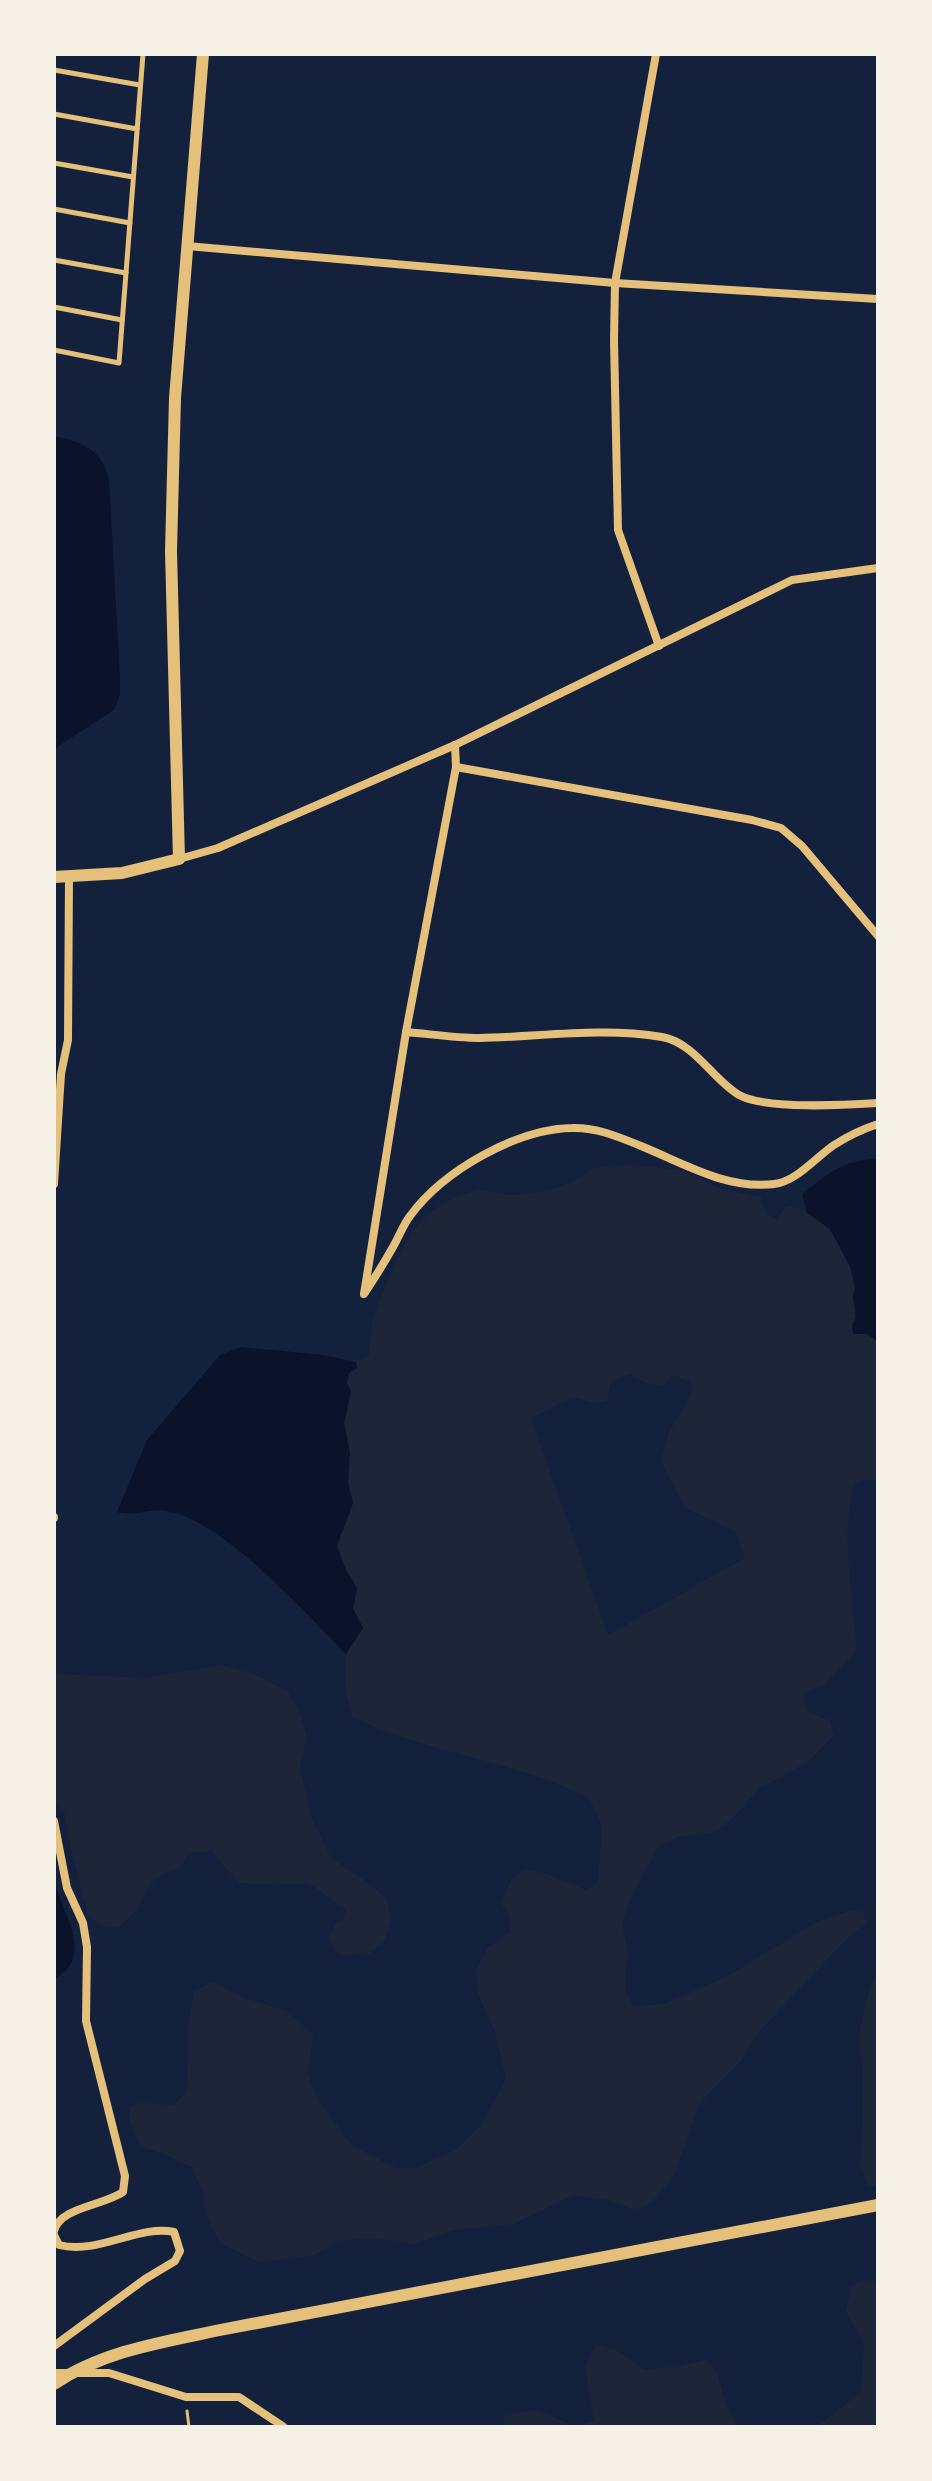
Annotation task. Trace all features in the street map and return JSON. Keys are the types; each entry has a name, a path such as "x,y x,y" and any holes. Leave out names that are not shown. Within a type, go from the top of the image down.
{"street":[{"path":"179,859 171,551 175,398 203,54"},
{"path":"656,54 615,283 618,530 659,646"},
{"path":"187,246 615,283 878,299"},
{"path":"54,877 122,873 218,848 455,745 792,580 878,568"},
{"path":"455,745 456,767 406,1032 364,1294 410,1216 428,1196 480,1157 512,1142 571,1128 595,1130 736,1184 778,1184 834,1145 878,1124"},
{"path":"456,767 752,820 781,828 802,846 878,936"},
{"path":"54,1184 61,1074 68,1040 69,876"},
{"path":"406,1032 477,1038 621,1033 666,1038 684,1046 739,1095 755,1100 841,1106 878,1103"},
{"path":"54,1821 67,1888 83,1923 87,1947 86,2021 125,2176 123,2192 112,2200 66,2214 56,2223 54,2233 59,2245 72,2249 123,2240 160,2229 174,2232 180,2251 175,2261 145,2279 54,2346"},
{"path":"54,2384 72,2372 132,2349 878,2205"},
{"path":"54,2373 109,2373 186,2397 239,2397 284,2427"}],"lane":[{"path":"54,350 119,363 143,54"},
{"path":"54,70 140,85"},
{"path":"54,114 137,129"},
{"path":"54,163 133,177"},
{"path":"54,209 130,223"},
{"path":"54,260 126,273"},
{"path":"54,307 122,320"}],"shaded area":[{"path":"54,436 89,448 101,460 109,479 120,694 114,710 54,749"},
{"path":"878,1159 878,1341 866,1334 853,1334 855,1286 850,1267 830,1229 807,1213 802,1194 845,1165"},
{"path":"627,1165 682,1170 718,1188 761,1197 765,1211 776,1219 787,1206 811,1215 831,1233 851,1270 855,1316 852,1325 878,1341 878,1482 871,1479 854,1484 848,1525 857,1651 824,1684 803,1694 810,1712 830,1720 834,1735 808,1762 761,1787 733,1818 713,1833 680,1836 658,1846 624,1917 627,1992 634,2006 665,2004 727,1976 819,1921 853,1910 863,1912 866,1922 758,2033 741,2061 700,2103 674,2176 652,2202 637,2211 607,2200 574,2195 514,2224 454,2230 416,2244 368,2238 336,2241 315,2255 258,2262 220,2243 207,2218 203,2195 192,2167 141,2147 129,2119 131,2106 141,2103 174,2105 187,2091 188,2028 194,1992 213,1982 242,1997 289,2012 313,2035 308,2074 317,2098 351,2145 396,2168 416,2168 456,2150 482,2124 506,2079 495,2032 478,1994 477,1968 488,1947 510,1933 509,1915 501,1903 511,1880 525,1870 544,1873 586,1890 598,1882 602,1826 589,1798 531,1775 411,1740 353,1717 346,1694 346,1654 363,1628 353,1608 357,1588 345,1569 337,1546 353,1503 348,1483 350,1453 344,1423 351,1391 347,1383 349,1373 357,1368 356,1362 369,1355 372,1324 380,1299 400,1254 416,1228 435,1209 463,1195 481,1191 508,1195 541,1192 576,1180 593,1168","holes":["630,1374 647,1383 662,1386 674,1375 690,1382 692,1393 669,1432 661,1461 685,1508 735,1531 745,1558 608,1635 531,1418 572,1397 595,1403 607,1401 611,1382"]},
{"path":"241,1347 324,1355 356,1362 357,1368 349,1373 347,1383 351,1391 344,1423 350,1453 348,1483 353,1503 337,1546 357,1588 353,1608 363,1628 346,1654 264,1572 216,1533 171,1512 117,1512 147,1440 220,1355"},
{"path":"222,1665 259,1676 288,1692 300,1713 307,1737 300,1765 311,1816 331,1858 387,1899 391,1920 385,1941 369,1954 340,1955 328,1939 335,1925 344,1919 346,1909 308,1883 239,1883 211,1851 189,1853 180,1868 163,1874 150,1884 136,1911 118,1928 99,1925 88,1915 64,1811 54,1801 54,1674 146,1678"},
{"path":"54,1883 69,1921 75,1948 73,1960 54,1979"},
{"path":"878,1970 878,2185 869,2187 861,2168 863,2066 858,2038 869,1990"},
{"path":"863,2280 878,2281 878,2427 809,2427 822,2423 861,2392 864,2343 846,2312 851,2288"},
{"path":"597,2344 618,2351 644,2370 706,2360 717,2372 727,2408 740,2427 503,2427 504,2415 534,2410 576,2426 594,2421 585,2366"}]}
